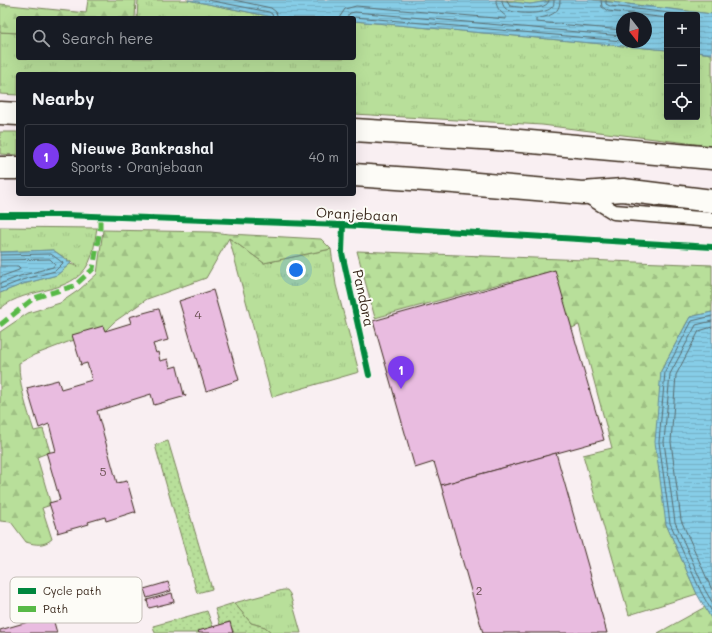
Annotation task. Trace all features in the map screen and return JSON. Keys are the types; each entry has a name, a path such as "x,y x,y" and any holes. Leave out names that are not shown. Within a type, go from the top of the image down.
{"main road":[{"path":"0,113 16,114"},
{"path":"356,130 497,139 712,158"},
{"path":"0,168 16,168"},
{"path":"356,175 583,193 623,190 712,201"}],"lane":[{"path":"583,193 614,212 712,220"}],"green space":[{"path":"88,0 136,0 135,16 16,16 16,33 0,32 0,4 86,13"},
{"path":"138,0 188,0 268,16 137,16"},
{"path":"496,0 556,0 530,4"},
{"path":"593,0 712,0 712,14"},
{"path":"356,21 616,45 616,48 664,50 664,120 700,120 700,52 712,54 712,146 542,125 356,114 356,72 16,72 16,95 0,94 0,32 16,33 16,60 356,60"},
{"path":"0,132 16,132 16,155 0,154"},
{"path":"0,227 97,228 92,255 85,269 76,278 51,289 11,301 0,309 0,293 23,284 57,275 70,264 77,266 53,250 0,252"},
{"path":"103,230 211,232 321,239 331,249 264,263 229,238 206,278 147,299 114,322 105,331 68,342 34,355 19,363 22,389 34,431 43,429 50,452 37,457 51,505 42,508 52,539 43,544 30,543 26,542 11,522 0,521 0,332 28,313 60,303 79,290 97,274"},
{"path":"229,238 264,263 331,249 336,285 359,372 272,397"},
{"path":"357,251 712,265 712,312 690,317 661,371 666,524 697,594 629,615 583,455 612,448 579,325 551,337 526,344 510,281 375,318"},
{"path":"168,441 212,589 197,593 155,445"},
{"path":"287,590 290,594 301,633 272,633 265,627 251,623 234,603"},
{"path":"234,603 251,623 265,627 272,633 234,633 229,622 220,625 215,609"},
{"path":"705,607 712,620 712,633 658,633"},
{"path":"207,611 213,627 199,631 199,633 155,633 153,626"}],"water":[{"path":"188,0 496,0 530,4 556,0 593,0 695,12 664,12 664,50 645,48 652,48 652,12 616,12 616,45 356,21 356,16 268,16"},
{"path":"700,13 712,14 712,54 700,52"},
{"path":"53,250 71,263 57,275 23,284 0,293 0,252"},
{"path":"712,312 712,620 697,594 666,524 655,442 661,371 690,317"}],"building":[{"path":"555,270 604,440 441,485 434,462 415,468 373,321"},
{"path":"213,290 239,380 206,391 179,301"},
{"path":"159,309 168,340 153,344 156,353 158,352 160,361 168,359 170,368 177,366 184,395 185,394 186,396 154,405 151,394 97,411 117,483 127,481 136,513 134,512 106,521 105,517 88,522 89,524 57,533 58,531 49,503 60,500 46,453 56,451 49,424 39,428 27,388 58,380 61,389 92,380 87,363 80,365 81,364 72,335 103,326 105,331 131,323 129,317"},
{"path":"556,453 607,633 483,633 441,485"},
{"path":"168,582 171,591 147,598 144,589"},
{"path":"172,593 174,602 149,608 147,600"},
{"path":"230,622 233,633 199,633 198,631"},
{"path":"24,623 54,623 57,633 0,633 0,630"}],"marked path":[{"path":"0,325 34,298 74,286 93,269 100,229 100,217"}],"cycle path":[{"name":"Oranjebaan","path":"0,215 64,215 343,225 712,247"},
{"name":"Oranjebaan","path":"343,225 342,253 369,375"}],"place":[{"name":"Nieuwe Bankrashal","path":"401,389"}]}
